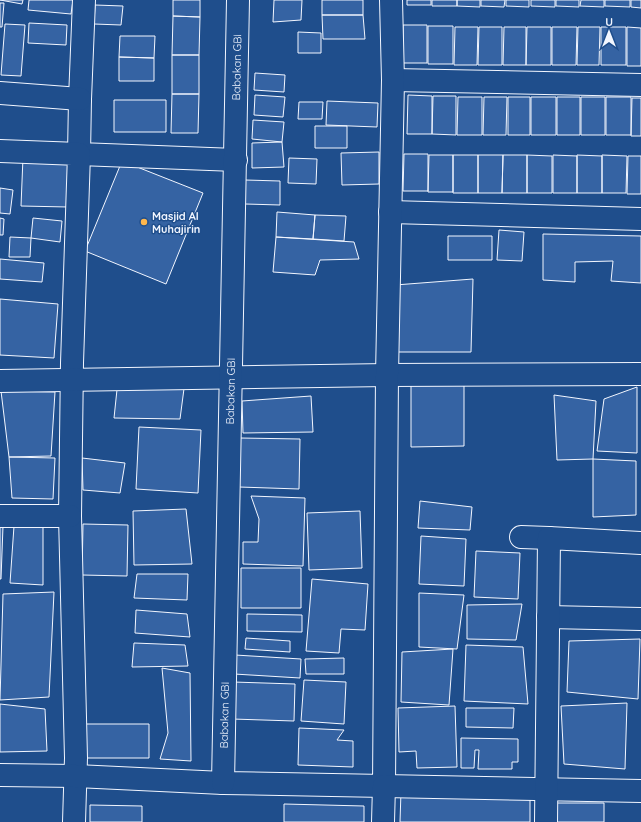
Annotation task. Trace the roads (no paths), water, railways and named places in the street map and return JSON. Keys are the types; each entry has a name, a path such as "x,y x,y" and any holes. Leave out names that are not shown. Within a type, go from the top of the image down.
{"street":[{"path":"74,822 76,776 70,516 72,380 84,0"},
{"name":"Babakan GBI","path":"223,783 238,0"},
{"path":"383,822 387,375 393,80 391,0"},
{"path":"393,80 641,85"},
{"path":"0,93 80,99"},
{"path":"0,151 236,160"},
{"path":"390,212 641,219"},
{"path":"0,381 387,375 641,374"},
{"path":"0,516 70,516"},
{"path":"521,538 641,543"},
{"path":"546,822 549,538"},
{"path":"548,617 641,620"},
{"path":"0,775 76,776 223,783 641,790"}],"place":[{"name":"Masjid Al Muhajirin","path":"144,222"}]}
